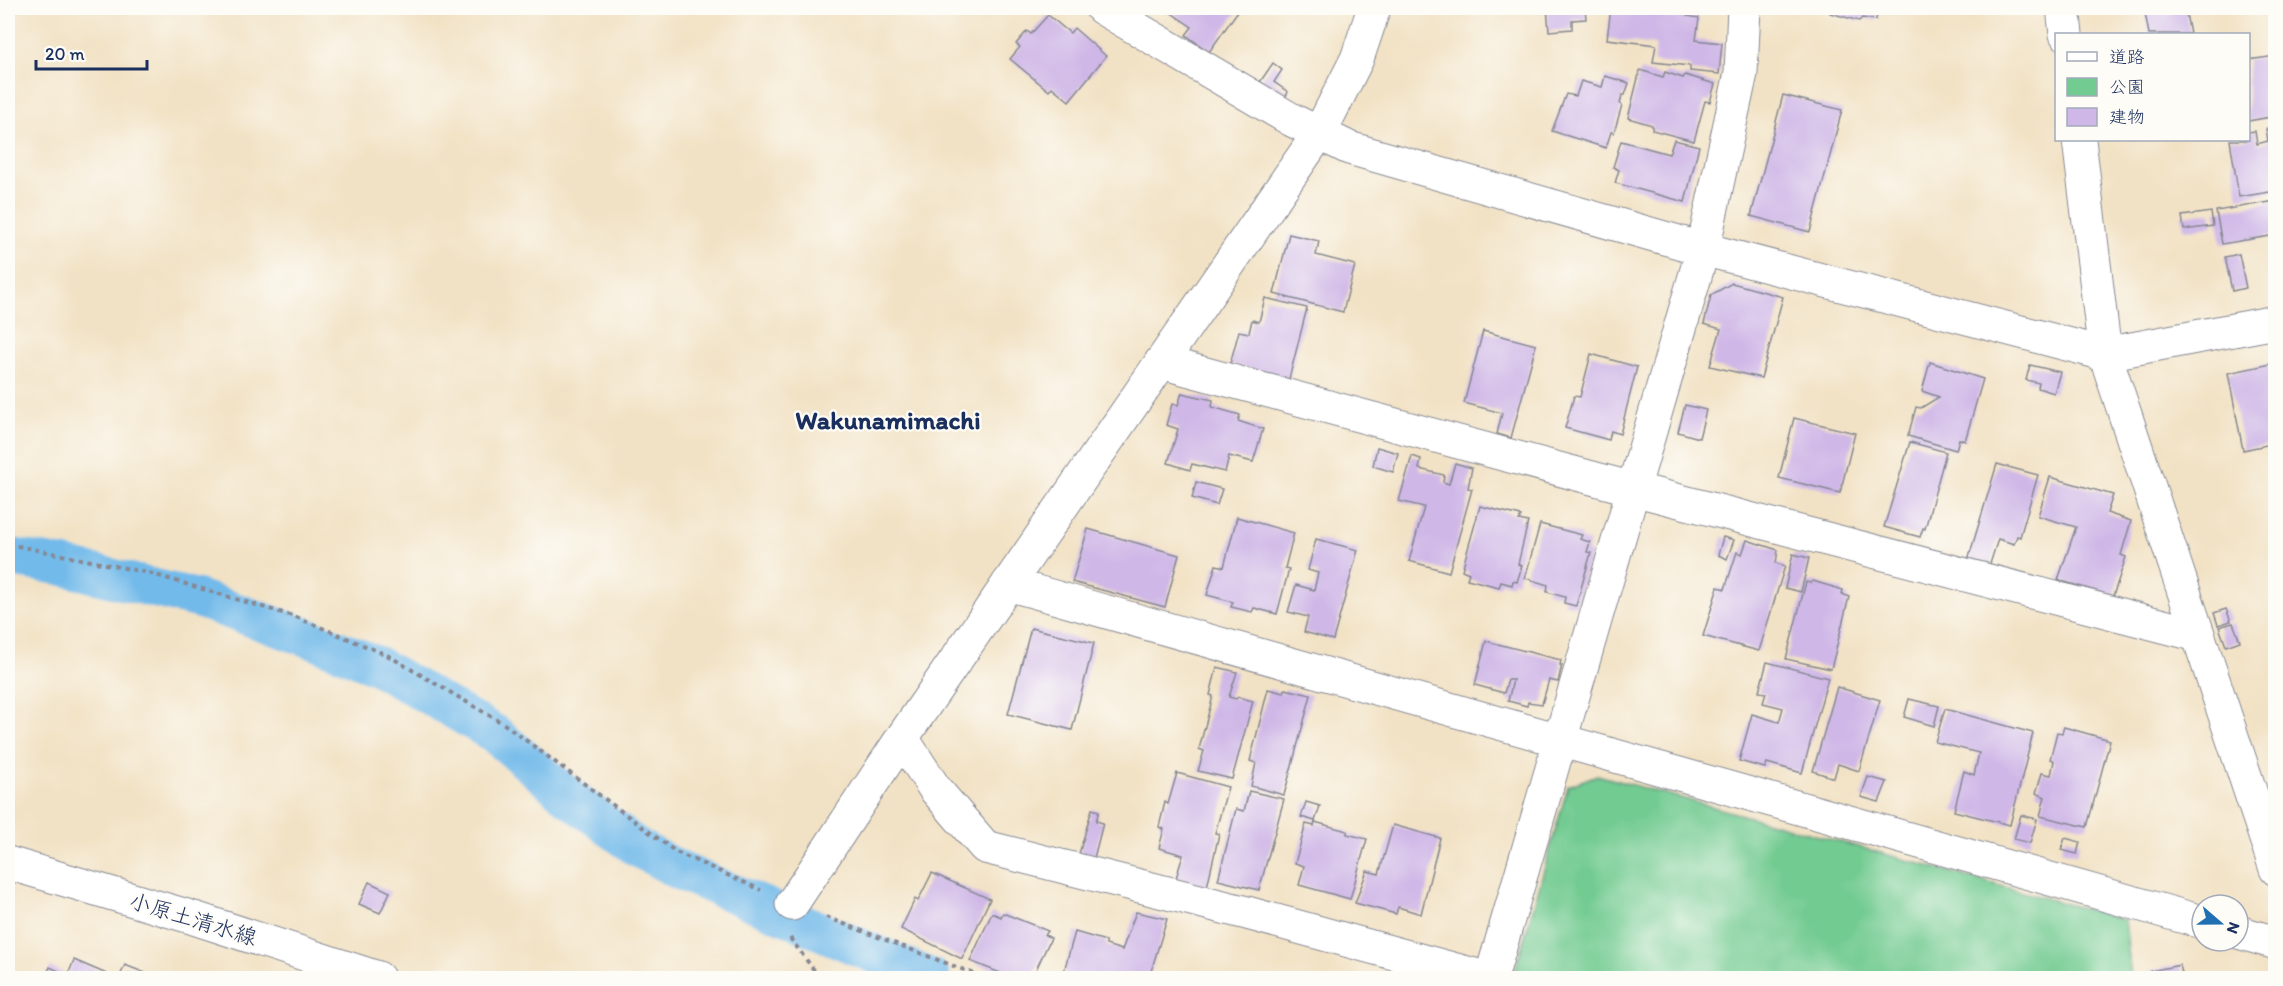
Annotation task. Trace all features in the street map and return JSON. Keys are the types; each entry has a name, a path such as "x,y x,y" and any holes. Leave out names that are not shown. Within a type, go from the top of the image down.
{"street":[{"path":"1102,8 1292,120 1349,148 1703,249 2105,354 2276,322"},
{"path":"792,904 902,738 1320,132 1357,59 1374,8"},
{"path":"1491,978 1703,249 1741,73 1744,8"},
{"path":"2063,8 2066,33"},
{"path":"2079,141 2105,354 2276,869"},
{"path":"1161,362 1633,489 2198,635"},
{"path":"1008,584 2190,919"},
{"path":"902,738 935,789 985,847 1246,913 1485,978"},
{"name":"小原土清水線","path":"8,863 194,918 378,978"},
{"path":"2250,935 2276,943"}],"path":[{"path":"8,544 149,573 296,617 387,655 504,724 675,852 792,904 985,978"},
{"path":"792,904 790,939 820,978"}],"green space":[{"path":"1597,775 2125,920 2131,978 1513,978 1568,786"}],"building":[{"path":"1164,8 1240,8 1209,52 1186,35 1192,27"},
{"path":"1547,8 1585,8 1586,19 1572,20 1572,29 1549,31"},
{"path":"1611,8 1688,8 1687,16 1699,18 1696,40 1722,43 1719,74 1690,71 1690,66 1653,62 1656,45 1607,39"},
{"path":"1831,8 1878,8 1876,20 1862,18 1859,21 1830,13"},
{"path":"2144,8 2185,8 2190,33 2149,33"},
{"path":"1048,15 1070,33 1074,28 1106,56 1069,101 1052,87 1049,91 1010,59 1020,47 1016,44 1027,31 1031,34"},
{"path":"2276,56 2276,116 2250,121 2250,60"},
{"path":"1273,63 1282,70 1274,82 1288,92 1285,98 1260,82"},
{"path":"1640,70 1663,77 1665,72 1683,78 1685,75 1715,84 1710,102 1705,101 1694,141 1652,130 1652,125 1628,118"},
{"path":"1605,76 1629,83 1625,95 1622,95 1620,104 1622,105 1614,133 1611,132 1606,148 1552,131 1566,94 1576,96 1581,81 1602,87"},
{"path":"1783,95 1842,110 1810,232 1751,216"},
{"path":"2276,127 2276,191 2239,197 2230,141 2250,141 2250,132 2255,131 2257,144 2268,141 2266,129"},
{"path":"1674,140 1699,146 1685,202 1615,183 1619,170 1613,167 1621,141 1669,154"},
{"path":"2276,201 2276,235 2222,244 2216,211"},
{"path":"2211,212 2213,226 2184,230 2182,216"},
{"path":"1289,234 1319,241 1316,255 1355,265 1343,312 1274,294"},
{"path":"2239,254 2246,288 2232,291 2225,257"},
{"path":"1732,283 1783,297 1761,378 1710,366 1721,329 1704,324 1711,295"},
{"path":"1265,298 1307,308 1289,379 1230,364 1239,331 1249,333 1252,320 1259,322"},
{"path":"1483,331 1536,345 1511,438 1497,434 1502,413 1464,403"},
{"path":"1591,354 1637,367 1620,434 1611,431 1609,440 1565,428 1574,396 1580,397"},
{"path":"1930,362 1983,379 1965,441 1959,439 1956,450 1908,436 1916,407 1921,408 1939,397 1922,391"},
{"path":"2276,363 2276,443 2243,450 2228,373"},
{"path":"2030,365 2060,372 2054,393 2038,388 2039,383 2026,380"},
{"path":"1182,393 1213,400 1212,407 1240,415 1238,421 1263,429 1253,462 1229,456 1225,472 1192,464 1190,470 1168,463 1178,429 1166,425 1172,404 1178,405"},
{"path":"1685,405 1706,410 1699,438 1678,432"},
{"path":"1794,418 1855,433 1840,493 1779,478"},
{"path":"1910,442 1946,452 1925,529 1923,528 1920,537 1884,527"},
{"path":"1377,447 1398,453 1393,472 1373,466"},
{"path":"1412,456 1421,459 1419,469 1444,475 1443,482 1449,484 1455,463 1472,468 1468,488 1472,489 1449,572 1409,561 1424,507 1399,501"},
{"path":"1997,464 2038,475 2020,537 2017,536 2014,544 1998,539 1990,564 1968,560"},
{"path":"2050,477 2113,495 2107,513 2131,521 2121,555 2126,557 2113,596 2058,580 2076,527 2038,516"},
{"path":"1196,482 1222,489 1217,505 1192,498"},
{"path":"1480,506 1521,516 1519,520 1528,522 1518,564 1522,566 1517,582 1513,581 1512,585 1501,582 1499,587 1467,579 1469,573 1462,570"},
{"path":"1237,517 1294,533 1285,568 1289,569 1277,614 1254,608 1252,612 1231,607 1233,602 1207,595 1216,565 1224,567"},
{"path":"1540,524 1582,535 1580,539 1590,542 1587,552 1591,553 1576,606 1564,603 1565,597 1547,592 1548,585 1525,578"},
{"path":"1088,529 1179,555 1165,607 1072,582"},
{"path":"1723,537 1734,540 1727,559 1718,555"},
{"path":"1316,539 1358,550 1333,640 1304,632 1308,617 1288,612 1296,585 1314,590 1318,573 1308,570"},
{"path":"1747,540 1778,550 1776,563 1785,566 1759,651 1703,636 1718,587 1725,589 1737,552 1742,554"},
{"path":"1793,554 1809,558 1801,592 1785,588"},
{"path":"1813,581 1843,590 1842,594 1849,597 1831,669 1786,659 1806,582"},
{"path":"2226,609 2231,621 2218,625 2214,613"},
{"path":"2233,623 2240,641 2226,646 2219,627"},
{"path":"1031,628 1094,643 1072,730 1008,714"},
{"path":"1486,641 1561,660 1558,682 1549,680 1542,704 1528,702 1527,706 1508,701 1513,680 1508,680 1504,693 1475,685"},
{"path":"1767,662 1828,678 1802,773 1767,763 1765,768 1739,761 1752,714 1779,722 1783,708 1763,703 1766,693 1759,692"},
{"path":"1217,667 1237,672 1229,697 1253,701 1232,779 1198,771 1204,751 1199,749 1213,696 1210,695"},
{"path":"1837,687 1880,700 1859,771 1838,764 1834,778 1813,771"},
{"path":"1268,689 1284,693 1285,689 1311,695 1284,795 1251,786 1256,763 1250,761"},
{"path":"1909,699 1939,706 1934,726 1904,717"},
{"path":"1945,709 2033,733 2010,825 1954,811 1964,771 1974,775 1979,753 1935,742"},
{"path":"2064,727 2110,740 2087,827 2040,816 2045,797 2036,793 2042,773 2051,775 2054,761 2050,759 2057,732 2062,733"},
{"path":"1177,773 1228,787 1215,833 1219,834 1207,887 1176,878 1183,855 1159,848 1164,829 1159,827 1165,802 1168,804"},
{"path":"1868,777 1887,782 1879,802 1861,797"},
{"path":"1249,791 1284,799 1259,890 1218,880 1236,809 1244,811"},
{"path":"1306,802 1320,806 1315,821 1301,817"},
{"path":"1092,809 1099,811 1096,821 1103,823 1094,858 1079,854"},
{"path":"2021,815 2037,819 2030,843 2014,839"},
{"path":"1315,822 1367,839 1350,899 1299,885 1304,866 1295,863 1306,824 1314,826"},
{"path":"1393,825 1440,838 1421,914 1398,907 1396,914 1355,903 1367,871 1379,874"},
{"path":"2065,838 2080,842 2077,854 2061,850"},
{"path":"932,873 990,899 962,959 901,929 915,899 918,901"},
{"path":"369,882 390,892 380,913 359,904"},
{"path":"1136,912 1167,919 1149,978 1062,978 1075,932 1106,941 1106,945 1122,950"},
{"path":"992,913 1001,917 1003,913 1048,931 1045,935 1051,938 1032,978 1013,978 970,961"},
{"path":"74,960 116,978 45,978 50,967 68,975"},
{"path":"125,965 158,978 119,978"},
{"path":"2180,965 2183,978 2151,978 2150,971"}],"waterway":[{"path":"8,557 62,566 199,599 314,640 378,666 495,734 569,797 638,848 680,871 791,918"},
{"path":"802,923 931,978"}],"district":[{"name":"Wakunamimachi","path":"888,420"}]}
